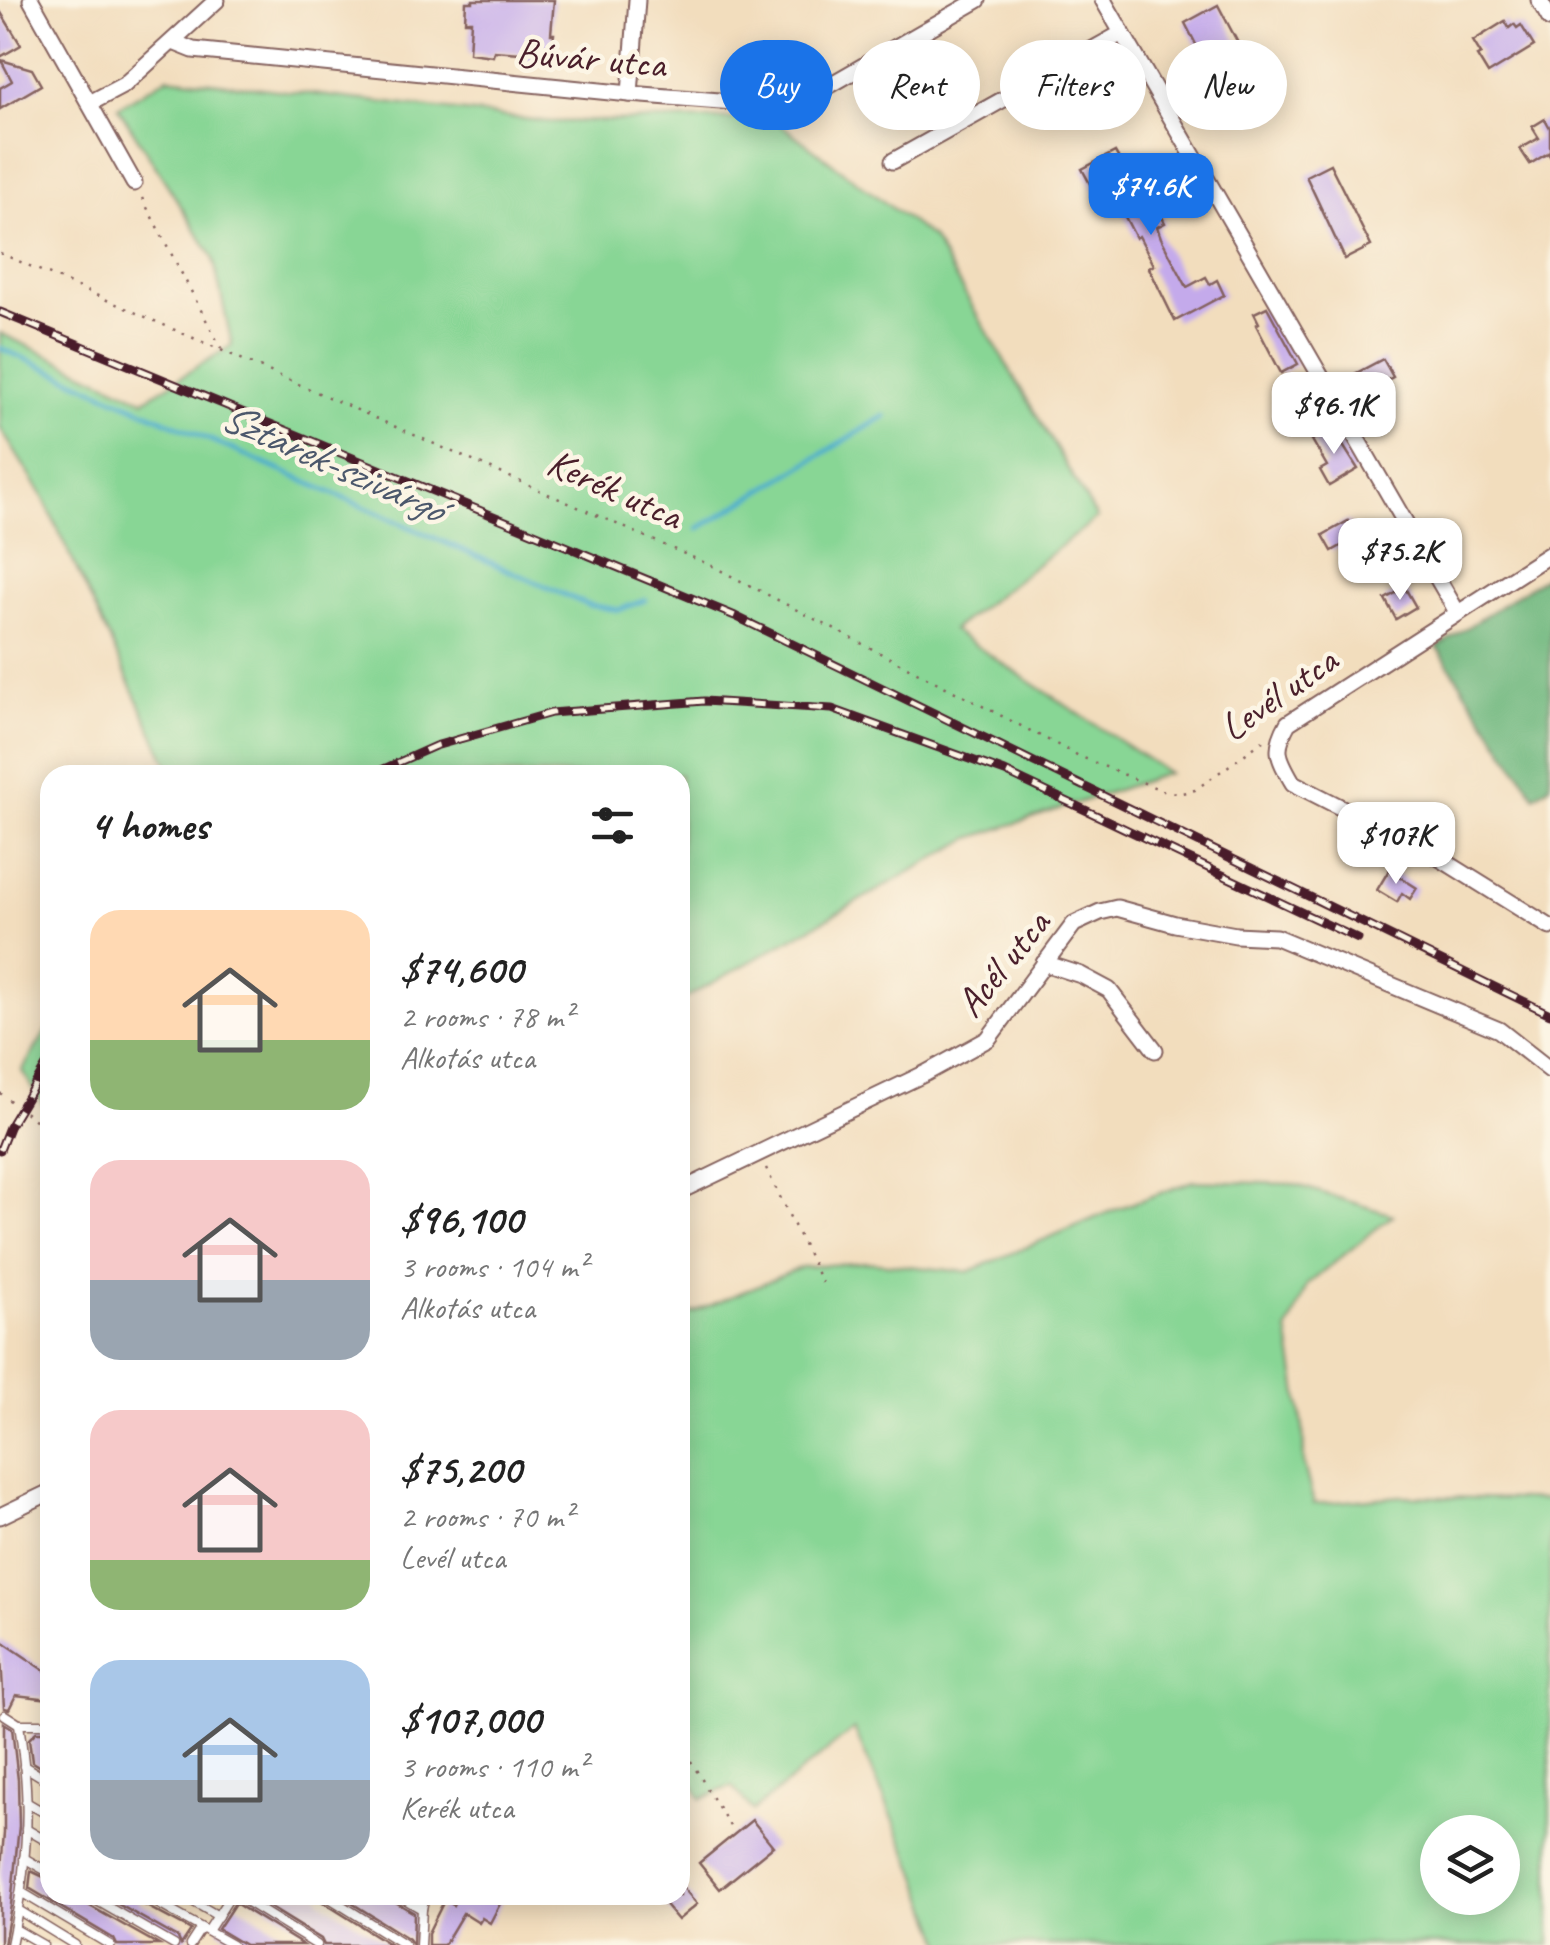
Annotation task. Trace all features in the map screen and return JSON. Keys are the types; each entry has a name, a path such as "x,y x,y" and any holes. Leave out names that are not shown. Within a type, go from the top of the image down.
{"street":[{"path":"32,0 134,183"},
{"path":"90,103 124,86 217,0"},
{"path":"630,94 636,0"},
{"name":"Búvár utca","path":"173,42 193,50 784,106 804,100 978,0"},
{"path":"1104,0 1457,612"},
{"path":"1539,0 1550,19"},
{"path":"894,161 1122,33"},
{"name":"Levél utca","path":"1288,722 1550,554"},
{"path":"1288,722 1278,740 1280,760 1292,783 1436,856 1550,927"},
{"name":"Acél utca","path":"690,1187 988,1040 1074,924 1117,908 1236,936 1276,937 1499,1030 1550,1070"},
{"path":"1044,963 1109,990 1155,1050"},
{"path":"0,1516 40,1497"}],"lane":[{"path":"6,1715 19,1724 40,1724"},
{"path":"11,1945 21,1892 26,1829 19,1724"},
{"path":"24,1766 40,1776"},
{"path":"26,1802 40,1810"},
{"path":"26,1829 40,1837"},
{"path":"24,1858 40,1867"},
{"path":"21,1892 40,1903"},
{"path":"43,1905 110,1945"},
{"path":"105,1905 174,1945"},
{"path":"161,1905 232,1945"},
{"path":"199,1905 218,1916"},
{"path":"190,1945 226,1905"},
{"path":"251,1905 318,1945"},
{"path":"341,1905 405,1945"},
{"path":"415,1905 422,1909"},
{"path":"420,1945 423,1905"},
{"path":"18,1910 75,1945"},
{"path":"14,1929 43,1945"}],"path":[{"path":"134,183 222,351"},
{"name":"Kerék utca","path":"0,253 712,566 1079,756 1166,792 1182,794 1196,790"},
{"name":"Levél utca","path":"1196,790 1288,722"},
{"path":"0,1093 40,1123"},
{"path":"761,1152 822,1283"},
{"path":"690,1760 731,1828"}],"green space":[{"path":"168,77 550,122 720,119 720,130 788,130 932,238 1097,518 952,630 1168,773 971,838 690,995 690,765 168,765 41,493 0,428 0,333 144,400 232,345 213,257 118,107"},
{"path":"1550,573 1550,785 1535,796 1437,647"},
{"path":"40,1041 40,1099 22,1071"},
{"path":"1193,1181 1294,1184 1393,1215 1307,1285 1288,1330 1303,1427 1304,1465 1314,1504 1402,1496 1550,1500 1550,1945 944,1945 854,1729 753,1811 732,1786 701,1799 690,1777 690,1314 802,1267 867,1262 968,1272"}],"building":[{"path":"554,0 552,54 544,54 544,62 519,60 520,53 469,53 471,21 465,21 466,2"},
{"path":"1218,5 1236,40 1194,40 1185,23"},
{"path":"0,11 21,45 0,57"},
{"path":"1505,21 1509,28 1521,25 1534,46 1488,74 1473,41"},
{"path":"1,60 32,69 41,85 0,109 0,88 12,81"},
{"path":"1545,119 1550,128 1550,156 1548,153 1530,164 1520,149 1539,138 1532,127"},
{"path":"1115,152 1141,197 1150,193 1165,223 1157,227 1161,238 1187,287 1206,277 1210,284 1217,280 1224,295 1175,321 1149,268 1154,265 1109,186 1095,193 1082,169"},
{"path":"1330,164 1371,246 1345,259 1306,176"},
{"path":"1267,307 1298,364 1281,373 1256,325 1259,323 1254,313"},
{"path":"1383,359 1393,377 1359,395 1349,377"},
{"path":"1332,428 1358,469 1329,486 1320,470 1327,466 1312,440"},
{"path":"1348,521 1357,537 1332,551 1323,535"},
{"path":"1405,588 1416,607 1396,619 1385,599"},
{"path":"1389,870 1417,888 1410,899 1402,893 1397,902 1377,890"},
{"path":"0,1640 40,1667 40,1698 16,1695 9,1709 4,1708"},
{"path":"4,1723 12,1728 19,1826 11,1905 4,1945 0,1945 4,1833"},
{"path":"40,1732 40,1767 32,1762 29,1739"},
{"path":"752,1820 773,1846 720,1889 699,1863"},
{"path":"31,1871 40,1875 40,1895 29,1888"},
{"path":"690,1896 697,1904 678,1920 665,1905 690,1905"},
{"path":"57,1905 88,1905 159,1945 117,1945 114,1939"},
{"path":"120,1905 145,1905 191,1930 181,1945 178,1938"},
{"path":"234,1905 238,1905 303,1945 245,1945 218,1929"},
{"path":"266,1905 327,1905 391,1945 324,1945 321,1939"},
{"path":"355,1905 401,1905 414,1913 413,1945"},
{"path":"442,1905 499,1905 490,1923 482,1918 479,1923 463,1913 444,1945 428,1945 428,1933"}],"waterway":[{"name":"Sztarek-szivárgó","path":"0,348 588,605 619,610 645,600"},
{"name":"Sztarek-szivárgó","path":"698,529 885,416"}],"railway":[{"path":"0,312 735,616 1550,1014"},
{"path":"392,765 435,746 551,713 704,701 832,709 1005,772 1358,939"},
{"path":"0,1150 40,1076"}]}
